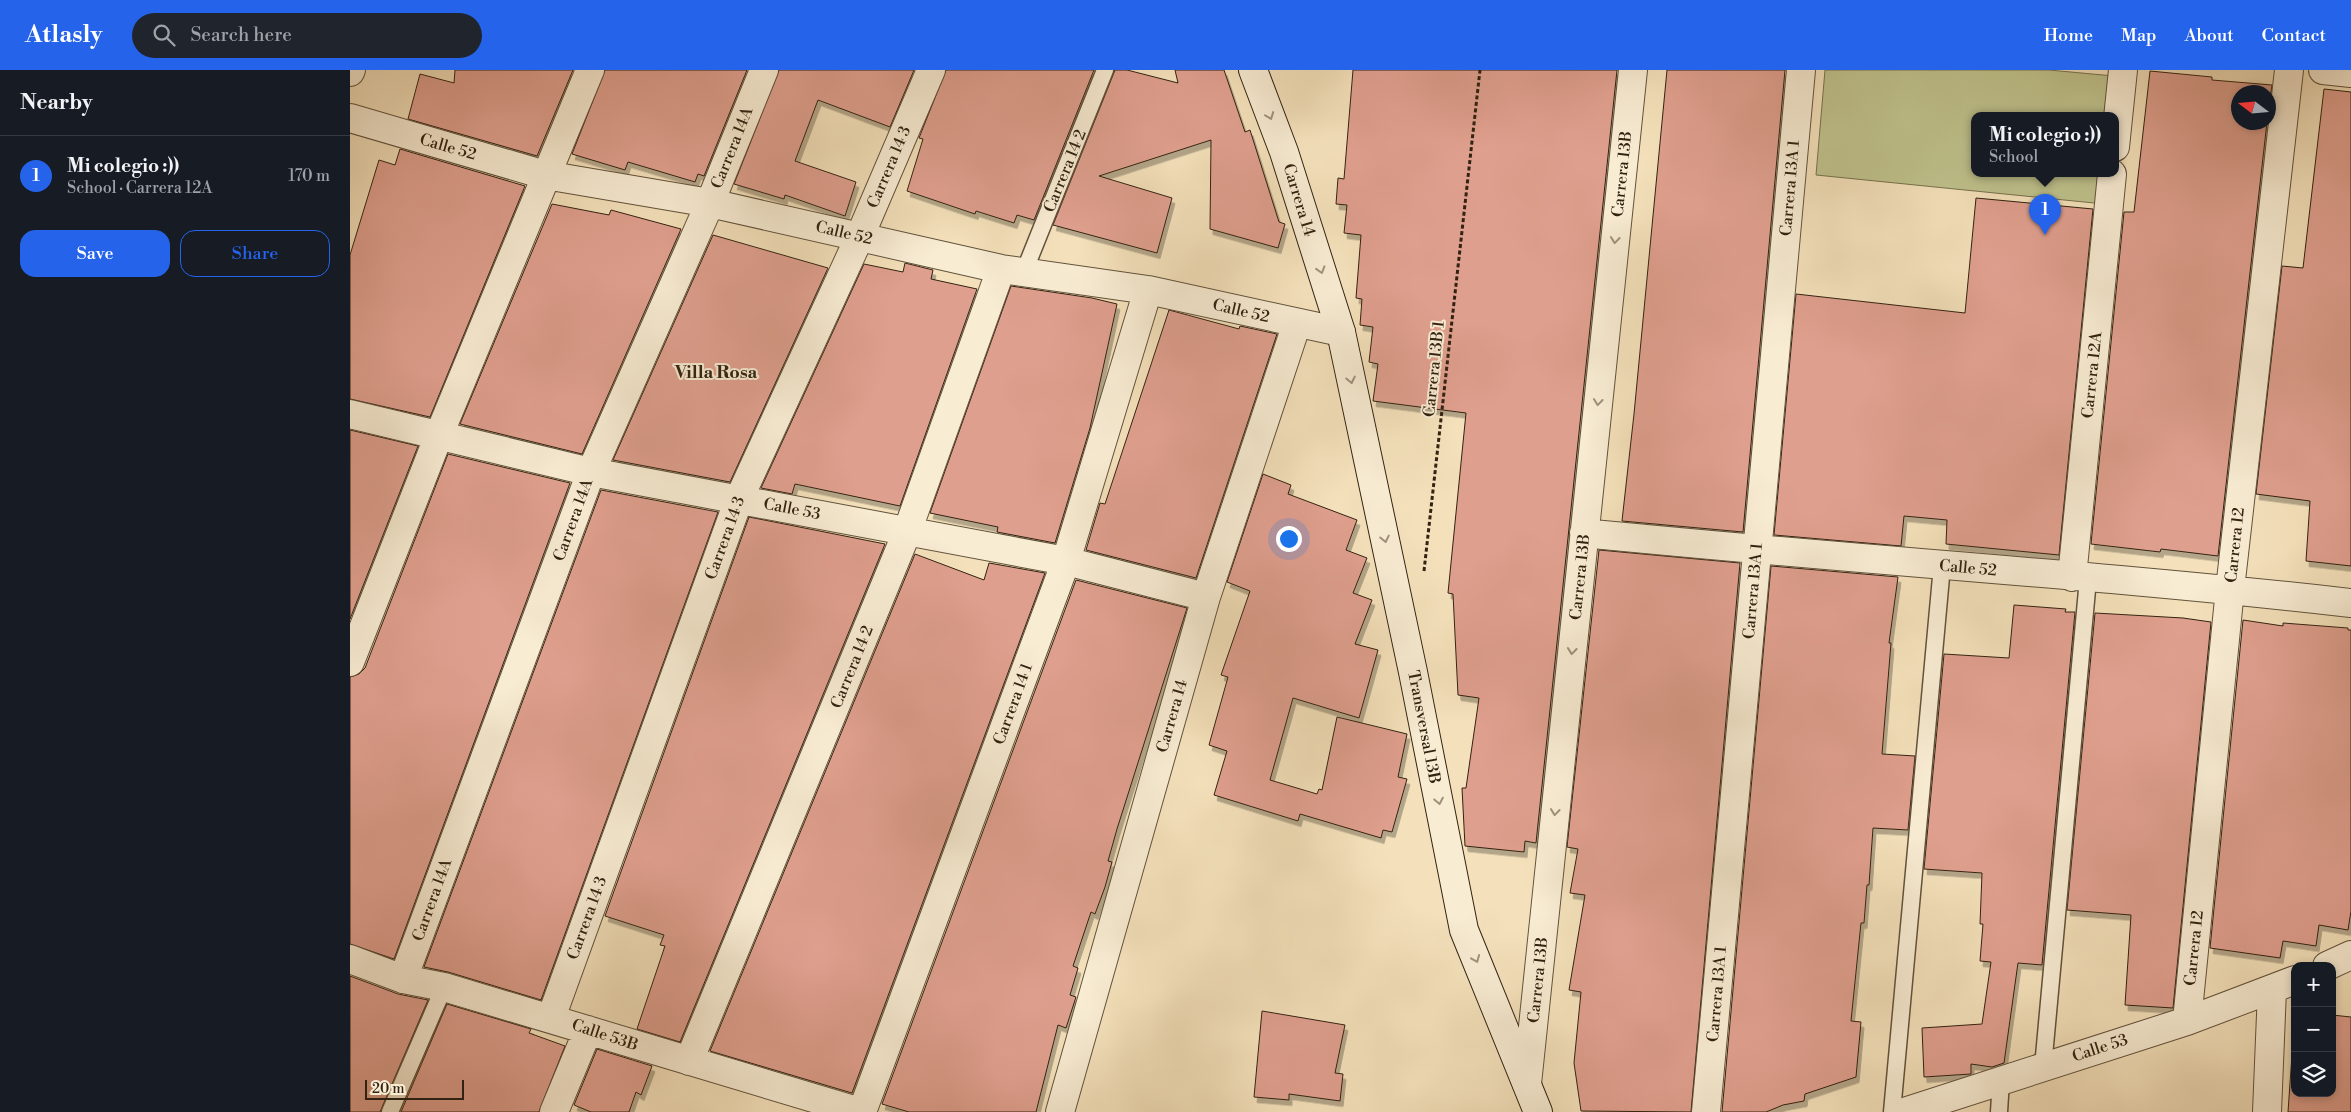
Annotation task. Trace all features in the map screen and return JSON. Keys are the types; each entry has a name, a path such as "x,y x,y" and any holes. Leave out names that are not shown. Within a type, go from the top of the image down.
{"street":[{"path":"350,662 439,436 590,70"},
{"name":"Carrera 14A","path":"403,979 591,472 710,203 764,70"},
{"name":"Carrera 14 3","path":"551,1018 739,499 860,236 930,70"},
{"name":"Carrera 14","path":"1253,70 1284,152 1341,332"},
{"name":"Carrera 13B","path":"1527,1084 1633,70"},
{"name":"Carrera 13A 1","path":"1706,1112 1801,70"},
{"path":"2119,112 2123,70"},
{"name":"Carrera 12","path":"2187,1021 2230,589 2289,70"},
{"path":"2322,70 2351,73"},
{"name":"Calle 52","path":"350,118 546,175 710,203 1012,270 1148,290 1341,332"},
{"name":"Carrera 12A","path":"2080,578 2112,177"},
{"name":"Carrera 14 2","path":"689,1061 907,532 1012,270"},
{"name":"Carrera 14 1","path":"861,1112 1066,561 1148,290"},
{"name":"Carrera 14","path":"1060,1112 1206,597 1297,323"},
{"name":"Transversal 13B","path":"1341,332 1413,672 1464,930 1538,1112"},
{"name":"Calle 53","path":"350,414 591,472 1066,561 1206,597"},
{"name":"Calle 52","path":"1584,533 1756,551 2230,589 2351,603"},
{"path":"2336,962 2351,955"},
{"name":"Calle 53B","path":"350,959 403,979 444,987 551,1018 861,1112"},
{"path":"2267,1112 2283,985"},
{"name":"Calle 53","path":"1904,1112 2187,1021 2283,985"},
{"path":"554,1112 588,1030"}],"lane":[{"name":"Carrera 14 2","path":"1012,270 1105,70"},
{"path":"1892,1112 1942,566"},
{"path":"2043,1067 2080,578"},
{"path":"390,1112 444,987"},
{"path":"1999,1112 2001,1080"}],"path":[{"name":"Carrera 13B 1","path":"1424,573 1480,70"}],"green space":[{"path":"1825,70 2049,70 2114,76 2111,112 1971,112 1971,177 2106,177 2104,204 1816,175"}],"building":[{"path":"455,70 573,70 537,156 408,119 420,74 454,83"},
{"path":"605,70 747,70 704,176 698,174 695,182 628,162 625,170 572,154"},
{"path":"779,70 914,70 890,127 818,100 795,161 856,182 845,216 785,195 784,199 734,184"},
{"path":"946,70 1094,70 1034,220 1017,215 1014,223 976,211 975,214 907,191 923,139 919,138"},
{"path":"1115,70 1127,70 1178,83 1175,70 1224,70 1245,132 1250,130 1279,222 1285,224 1278,248 1210,229 1211,140 1099,176 1172,198 1157,253 1053,225"},
{"path":"1353,70 1617,70 1536,843 1525,841 1524,852 1465,846 1462,788 1466,788 1479,698 1458,695 1453,594 1448,593 1466,413 1373,401 1378,364 1369,362 1373,327 1360,325 1362,299 1356,298 1361,235 1344,233 1347,205 1336,204 1338,178 1344,179"},
{"path":"1667,70 1785,70 1743,532 1622,521"},
{"path":"2150,71 2212,77 2212,80 2272,85 2231,85 2231,130 2266,130 2218,556 2161,549 2160,552 2091,544 2124,212 2134,212"},
{"path":"2324,89 2351,92 2351,566 2306,561 2310,501 2256,494 2282,266 2303,268"},
{"path":"400,149 525,186 430,417 350,399 350,255 379,160 395,165"},
{"path":"1976,198 2093,209 2059,555 1946,544 1947,520 1904,516 1901,546 1774,535 1796,294 1965,313"},
{"path":"552,204 609,215 611,210 681,229 582,454 460,424"},
{"path":"713,235 828,268 730,482 613,460"},
{"path":"905,263 933,270 931,279 977,289 900,506 795,484 792,494 761,488 864,264 903,272"},
{"path":"1011,286 1092,298 1117,304 1090,428 1055,543 997,532 998,527 930,513"},
{"path":"1169,310 1239,329 1240,326 1277,334 1196,578 1086,550 1100,503 1105,504"},
{"path":"350,430 418,446 350,619"},
{"path":"448,454 570,483 394,959 350,944 350,677 359,674 365,668"},
{"path":"1263,474 1291,485 1288,494 1357,520 1346,550 1367,558 1353,593 1372,600 1355,644 1378,650 1359,718 1293,698 1270,780 1317,794 1319,789 1322,790 1337,717 1407,734 1398,777 1407,779 1392,832 1383,830 1381,838 1300,814 1298,821 1214,795 1227,751 1209,745 1228,677 1221,675 1250,591 1227,582"},
{"path":"601,490 718,512 541,1000 448,972 424,967"},
{"path":"749,517 885,544 680,1042 637,1029 665,946 660,945 664,935 605,916"},
{"path":"1599,550 1740,563 1691,1112 1581,1111 1574,1063 1581,992 1569,990 1585,895 1570,893 1578,849 1567,847"},
{"path":"915,554 984,580 989,563 1045,573 852,1093 710,1051"},
{"path":"1771,566 1898,577 1889,643 1891,643 1882,754 1915,756 1908,830 1873,828 1869,885 1867,885 1864,923 1861,923 1851,1021 1861,1022 1856,1077 1805,1094 1804,1101 1783,1105 1766,1112 1722,1112"},
{"path":"1076,580 1187,608 1117,829 1108,861 1112,862 1105,887 1095,914 1091,912 1073,966 1078,968 1070,995 1076,997 1066,1028 1058,1025 1036,1112 909,1112 882,1104"},
{"path":"2014,605 2066,609 2065,612 2075,612 2042,965 2018,963 2004,1063 1992,1067 1971,1064 1971,1074 1924,1077 1922,1028 1982,1024 1991,962 1980,961 1983,924 1980,924 1982,873 1924,869 1944,654 2009,658"},
{"path":"2095,613 2183,618 2211,622 2173,1008 2125,1005 2131,915 2067,910"},
{"path":"2243,620 2283,626 2283,623 2348,628 2348,630 2351,630 2351,911 2348,930 2319,925 2316,946 2283,941 2280,958 2210,948"},
{"path":"350,976 398,994 428,1000 380,1112 350,1112"},
{"path":"447,1004 531,1029 529,1033 565,1046 539,1112 401,1112"},
{"path":"1262,1011 1345,1025 1335,1073 1343,1074 1340,1101 1289,1094 1289,1100 1254,1097"},
{"path":"2336,1015 2351,1017 2351,1112 2288,1112 2291,1069 2291,1097 2336,1097"},
{"path":"597,1049 652,1066 641,1095 636,1092 629,1112 591,1112 574,1105"}],"place":[{"name":"Mi colegio :))","path":"2045,235"}],"district":[{"name":"Villa Rosa","path":"716,372"}]}
